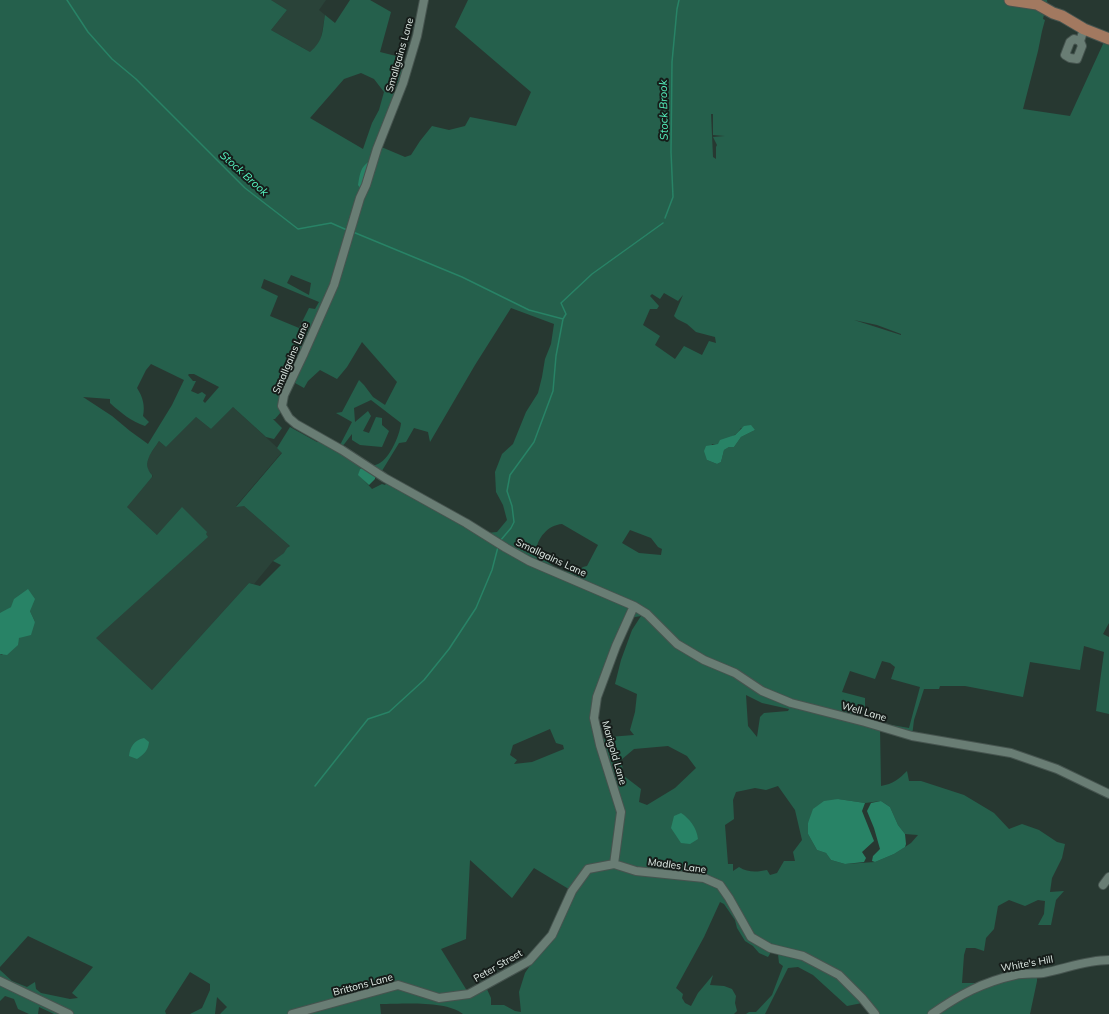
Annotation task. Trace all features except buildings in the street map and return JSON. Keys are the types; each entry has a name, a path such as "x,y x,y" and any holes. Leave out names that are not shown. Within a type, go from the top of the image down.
{"main road":[{"path":"1010,0 1048,5 1062,16 1084,29 1109,39"}],"street":[{"name":"Smallgains Lane","path":"424,0 417,36 403,83 377,149 366,185 360,198 334,285 284,394 282,406 289,418 296,424 342,450 385,478 466,523 497,543 529,561 634,606"},
{"path":"1080,41 1084,29"},
{"name":"Well Lane","path":"634,606 646,614 678,644 704,660 735,673 762,691 791,703 912,736 1011,753 1057,769 1109,794"},
{"name":"Marigold Lane","path":"614,864 621,812 600,745 594,718 597,697 616,646 634,606"},
{"name":"Peter Street","path":"439,998 469,994 528,961 552,935 572,891 588,869 614,864"},
{"name":"Madles Lane","path":"614,864 636,871 704,878 720,885 751,937 770,948 803,956 839,975 862,998 875,1014"},
{"path":"1103,885 1109,877"},
{"name":"White's Hill","path":"932,1014 984,983 1016,975 1043,973 1086,962 1109,960"},
{"path":"0,981 69,1014"},
{"name":"Brittons Lane","path":"292,1014 398,984 439,998"}],"shaded area":[{"path":"0,0 271,0 287,10 271,30 310,52 315,48 320,40 325,15 335,23 350,0 370,0 391,12 380,52 396,56 395,60 397,62 410,62 379,146 405,157 411,155 432,126 449,130 465,126 470,117 516,126 531,92 455,27 468,0 1047,0 1048,10 1045,10 1043,19 1045,20 1023,109 1070,116 1109,31 1109,623 1103,634 1109,637 1109,714 1096,711 1104,652 1084,646 1080,670 1030,662 1023,697 965,686 940,686 939,689 924,689 914,720 912,736 880,728 881,786 896,781 907,771 909,781 921,781 964,795 994,813 1009,829 1022,824 1039,830 1057,842 1065,844 1062,858 1052,878 1050,892 1064,891 1056,900 1051,925 1038,925 1044,914 1045,901 1038,900 1025,906 1009,900 998,906 994,929 986,938 984,951 975,948 966,948 964,955 962,983 984,983 1037,973 1037,981 1030,1014 870,1014 862,1003 847,1006 813,975 798,967 788,968 765,1014 746,1014 749,1012 756,1012 772,995 783,966 779,963 778,954 771,952 768,957 759,953 753,946 745,941 737,928 735,920 724,904 720,902 704,937 676,988 683,994 682,998 685,1003 691,1006 698,993 713,975 710,985 724,986 732,989 736,996 735,1003 737,1011 734,1014 463,1014 446,1007 411,1003 380,1004 381,1014 220,1014 227,1007 217,997 215,1014 190,1014 202,1008 210,990 210,984 190,972 165,1011 166,1014 54,1014 39,1007 38,1014 29,1014 18,1009 14,999 5,996 0,1001 0,970 12,981 27,987 35,982 36,989 41,993 70,999 78,998 72,993 93,967 28,936 0,967 0,654 2,655 35,622 30,611 11,607 0,615","holes":["361,73 374,79 384,92 379,110 372,123 363,149 310,118 344,79","711,114 713,114 713,135 725,136 713,137 717,145 716,159 713,157","291,275 311,283 309,295 287,283","264,279 319,302 315,309 309,308 299,328 270,316 278,296 261,288","664,293 678,301 683,295 674,316 696,332 715,337 716,343 709,341 702,355 684,346 675,359 655,345 660,336 643,325 650,309 657,309 659,306 650,296 652,294 660,299","511,308 554,324 551,344 545,359 538,393 526,412 513,444 502,454 495,472 496,492 503,505 507,520 497,532 487,533 469,520 419,492 388,480 385,485 382,484 372,489 359,475 360,469 364,467 324,442 317,442 290,427 277,448 282,453 236,507 244,506 290,546 284,553 273,561 281,565 260,586 249,583 152,690 96,638 208,537 206,534 207,532 182,507 157,535 127,507 152,477 147,466 151,453 159,441 166,447 196,417 211,429 233,407 266,437 274,439 282,428 273,419 275,419 281,412 288,413 288,397 290,390 295,383 304,388 308,381 320,370 337,379 347,367 362,342 397,382 385,405 373,397 359,380 342,412 336,413 352,422 340,445 342,447 352,434 352,440 360,445 382,447 389,431 382,425 382,418 376,417 369,433 363,431 371,416 368,411 355,422 354,408 371,400 401,423 398,436 387,457 376,465 370,465 380,474 399,443 406,442 414,428 428,432 430,442 475,365","854,320 877,325 901,334 901,335","151,364 184,380 172,405 148,444 112,416 83,397 110,399 110,403 122,413 135,422 145,426 149,422 143,416 144,405 137,388 146,370","189,374 194,374 219,387 205,403 203,401 206,395 202,392 198,394 191,391 196,381 193,381 188,375","741,428 755,430 741,437 734,447 729,447 724,450 721,462 717,464 707,460 712,444 718,445 731,437","562,524 598,545 587,566 575,573 567,572 551,564 546,558 545,552 541,555 536,552 541,537 548,530","630,530 651,538 658,547 662,549 661,555 639,553 622,543","641,616 632,630 621,660 615,684 637,694 635,712 630,730 634,735 609,737 603,739 596,727 604,680 629,618","882,661 890,663 895,667 891,679 920,687 909,728 880,723 860,717 865,706 865,698 842,692 850,671 875,679","746,695 762,703 789,709 788,711 764,713 760,717 757,737 748,726","550,729 556,743 563,745 564,749 532,762 514,764 517,760 510,755 513,745","668,746 687,756 696,768 675,788 647,805 639,802 641,789 624,776 621,760 634,749","778,786 795,810 802,840 793,852 795,861 784,861 777,873 770,875 767,870 753,872 739,867 733,871 733,864 728,864 725,825 734,819 733,800 736,792 755,788 766,790","838,799 865,803 881,801 890,807 898,825 905,834 918,835 911,843 894,854 875,862 845,864 831,860 826,853 817,850 808,834 808,823","470,860 512,898 534,868 572,891 549,944 525,973 519,992 521,1012 515,1011 504,1005 491,1005 491,998 485,985 469,994 441,949 466,939"]},
{"path":"271,0 326,0 319,10 325,15 321,38 318,45 310,52 271,30 287,10"},
{"path":"370,161 361,189 358,185 359,177 364,166"},
{"path":"233,407 282,452 236,506 244,506 290,546 287,548 285,553 273,561 254,584 249,583 152,690 95,638 207,537 157,535 126,506 153,476 148,470 147,459 159,441 166,447 196,417 211,429"},
{"path":"751,425 755,430 741,437 734,447 729,447 724,450 721,462 717,464 707,460 704,451 706,446 718,444 720,440 735,435 744,426"},
{"path":"364,467 375,476 375,479 369,485 358,475 360,469"},
{"path":"28,589 35,599 30,611 35,622 31,635 19,638 18,645 7,655 0,654 0,613 11,607 14,599"},
{"path":"144,738 149,742 148,748 142,756 137,759 129,756 133,744"},
{"path":"838,799 865,803 862,811 874,841 862,852 866,858 864,862 845,864 831,860 826,853 817,850 808,834 808,823 813,809 824,801"},
{"path":"881,801 890,807 898,825 905,834 906,844 905,847 894,854 875,862 872,861 873,856 880,849 867,811 871,803"},
{"path":"681,813 692,824 696,831 698,839 690,844 681,843 671,828 674,816"}],"waterway":[{"name":"Stock Brook","path":"67,0 88,32 112,59 136,79 245,188 298,229 331,223 347,230"},
{"name":"Stock Brook","path":"665,218 673,197 671,152 672,62 679,0"},
{"path":"500,541 514,522 512,506 507,491 510,475 534,442 553,391 556,356 563,319 566,314 561,303 592,274 663,223"},
{"path":"353,232 462,277 529,310 563,319"},
{"path":"315,786 368,719 389,712 424,680 449,649 476,608 492,570 498,547"}]}
